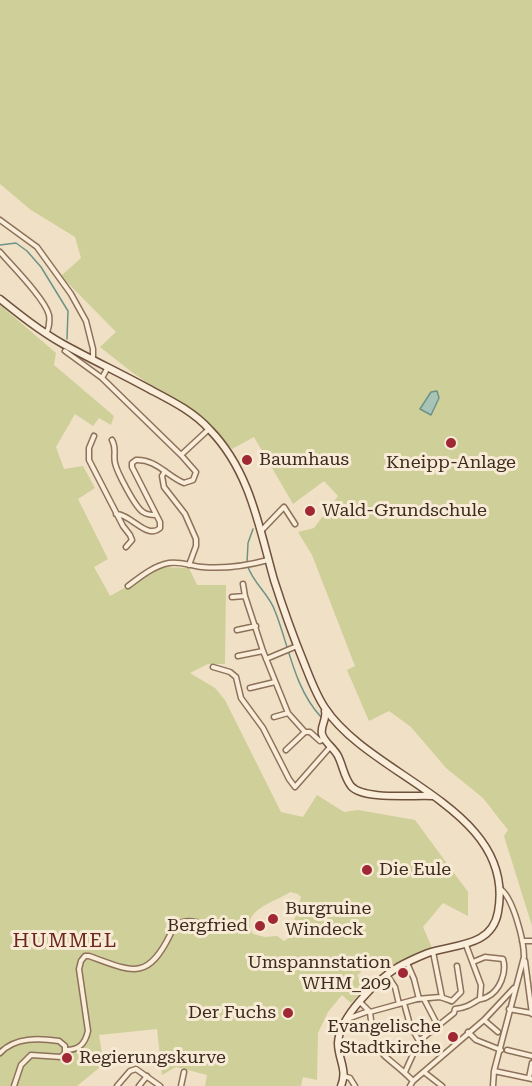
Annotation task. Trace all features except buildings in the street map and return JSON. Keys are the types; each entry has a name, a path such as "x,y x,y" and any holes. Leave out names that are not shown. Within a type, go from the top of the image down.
{"main road":[{"path":"0,299 46,334 171,401 209,428 217,437 235,461 245,481 297,646 325,709 362,748 416,783 468,824 477,833 494,863 499,888 498,911 494,925 483,937 466,945 433,952 407,963 387,975 360,1002 346,1020 339,1040 344,1076 341,1086"},
{"path":"325,709 322,730 325,739 339,758 347,781 356,790 366,794 432,796"},
{"path":"325,721 334,719"},
{"path":"413,795 416,783"}],"street":[{"path":"0,220 37,247 71,294 86,321 93,349 93,359"},
{"path":"0,252 49,314 46,334"},
{"path":"65,351 102,378 195,470 195,478 184,483 145,460 136,460 132,465 160,528 156,532 150,532 126,516 116,514"},
{"path":"102,378 108,367"},
{"path":"181,455 209,428"},
{"path":"94,436 89,448 89,460 132,540 126,547"},
{"path":"112,440 116,449 114,458 117,468 139,508 145,513 156,515"},
{"path":"165,471 162,476 164,487 185,514 192,528 196,546 189,565"},
{"path":"261,531 284,507 295,524"},
{"path":"128,586 151,570 167,563 177,562 216,568 245,566 268,559"},
{"path":"243,584 244,596 263,651 288,713 305,732 310,732 320,741 325,739"},
{"path":"232,597 244,596"},
{"path":"237,630 256,627"},
{"path":"266,659 297,646"},
{"path":"238,656 263,651"},
{"path":"213,667 220,668 236,677 242,698 255,716 295,787 331,746"},
{"path":"250,688 275,682"},
{"path":"274,717 288,713"},
{"path":"286,750 305,732"},
{"path":"499,888 509,899 522,941 532,1013 510,1006 503,999"},
{"path":"67,1050 74,1050 83,1044 88,1031 79,969 85,956 123,968 138,970 152,963 162,951 172,929 179,923 189,922 215,927"},
{"path":"522,941 532,940"},
{"path":"466,945 481,985 480,998"},
{"path":"433,952 442,998"},
{"path":"455,1009 463,1008 480,998 489,996 501,983 504,961 501,958 485,957 473,962"},
{"path":"494,1086 494,1071 524,957"},
{"path":"407,963 422,999 438,1026"},
{"path":"452,1001 461,992 457,966"},
{"path":"387,975 395,987 419,1041"},
{"path":"410,1086 484,1020 514,988"},
{"path":"346,1020 422,999 442,998 452,1001"},
{"path":"452,1001 455,1009"},
{"path":"360,1002 370,1012 373,1036 379,1050 387,1060 405,1072 413,1081"},
{"path":"405,1072 419,1041 455,1009"},
{"path":"484,1020 498,1032"},
{"path":"468,1032 476,1040 501,1050"},
{"path":"0,1053 15,1042 36,1039 59,1041 67,1050"},
{"path":"14,1086 21,1065 30,1055 59,1057 67,1050"},
{"path":"507,1050 532,1056"},
{"path":"494,1071 531,1079 532,1063"},
{"path":"117,1086 131,1070 138,1070 160,1086"},
{"path":"181,1086 184,1072"},
{"path":"424,1072 442,1086"},
{"path":"139,1086 147,1076"},
{"path":"344,1076 350,1078 355,1086"}],"green space":[{"path":"0,0 532,0 532,926 504,836 508,830 483,798 446,768 411,727 389,711 369,721 347,670 355,666 312,555 298,532 314,528 338,496 324,481 293,504 254,437 232,449 211,426 133,373 100,347 116,332 61,276 81,258 75,237 31,210 0,184"},
{"path":"0,305 56,353 54,365 114,416 111,425 99,418 93,426 75,414 56,447 64,469 83,466 95,488 78,499 108,559 94,567 110,596 162,567 189,568 197,585 226,585 225,664 208,664 190,673 215,688 225,700 281,812 303,817 317,795 344,812 358,810 415,820 468,892 468,916 443,903 423,927 432,948 385,969 374,958 357,976 366,986 351,1003 342,995 328,1012 318,1033 317,1080 303,1077 301,1086 205,1086 207,1075 176,1067 162,1075 157,1029 99,1035 102,1054 110,1059 77,1086 0,1086","holes":["290,892 301,897 293,925 297,928 292,936 284,941 277,936 265,937 253,934 250,926 255,913"]}],"shaded area":[{"path":"437,391 439,398 431,415 420,409 431,392"}],"waterway":[{"path":"0,245 16,243 27,251 41,267 68,311 67,339"},
{"path":"247,563 248,543 253,529"},
{"path":"248,567 272,605 298,680 312,706 321,717"},
{"path":"428,1001 440,999 451,1004"},
{"path":"407,1004 422,1001"},
{"path":"388,1009 401,1006"}],"place":[{"name":"Kneipp-Anlage","path":"451,443"},
{"name":"Baumhaus","path":"247,460"},
{"name":"Wald-Grundschule","path":"310,511"},
{"name":"Die Eule","path":"367,870"},
{"name":"Burgruine Windeck","path":"273,919"},
{"name":"Bergfried","path":"260,926"},
{"name":"Umspannstation WHM_209","path":"403,973"},
{"name":"Der Fuchs","path":"288,1013"},
{"name":"Evangelische Stadtkirche","path":"453,1037"},
{"name":"Regierungskurve","path":"67,1058"}],"district":[{"name":"HUMMEL","path":"65,941"}]}
